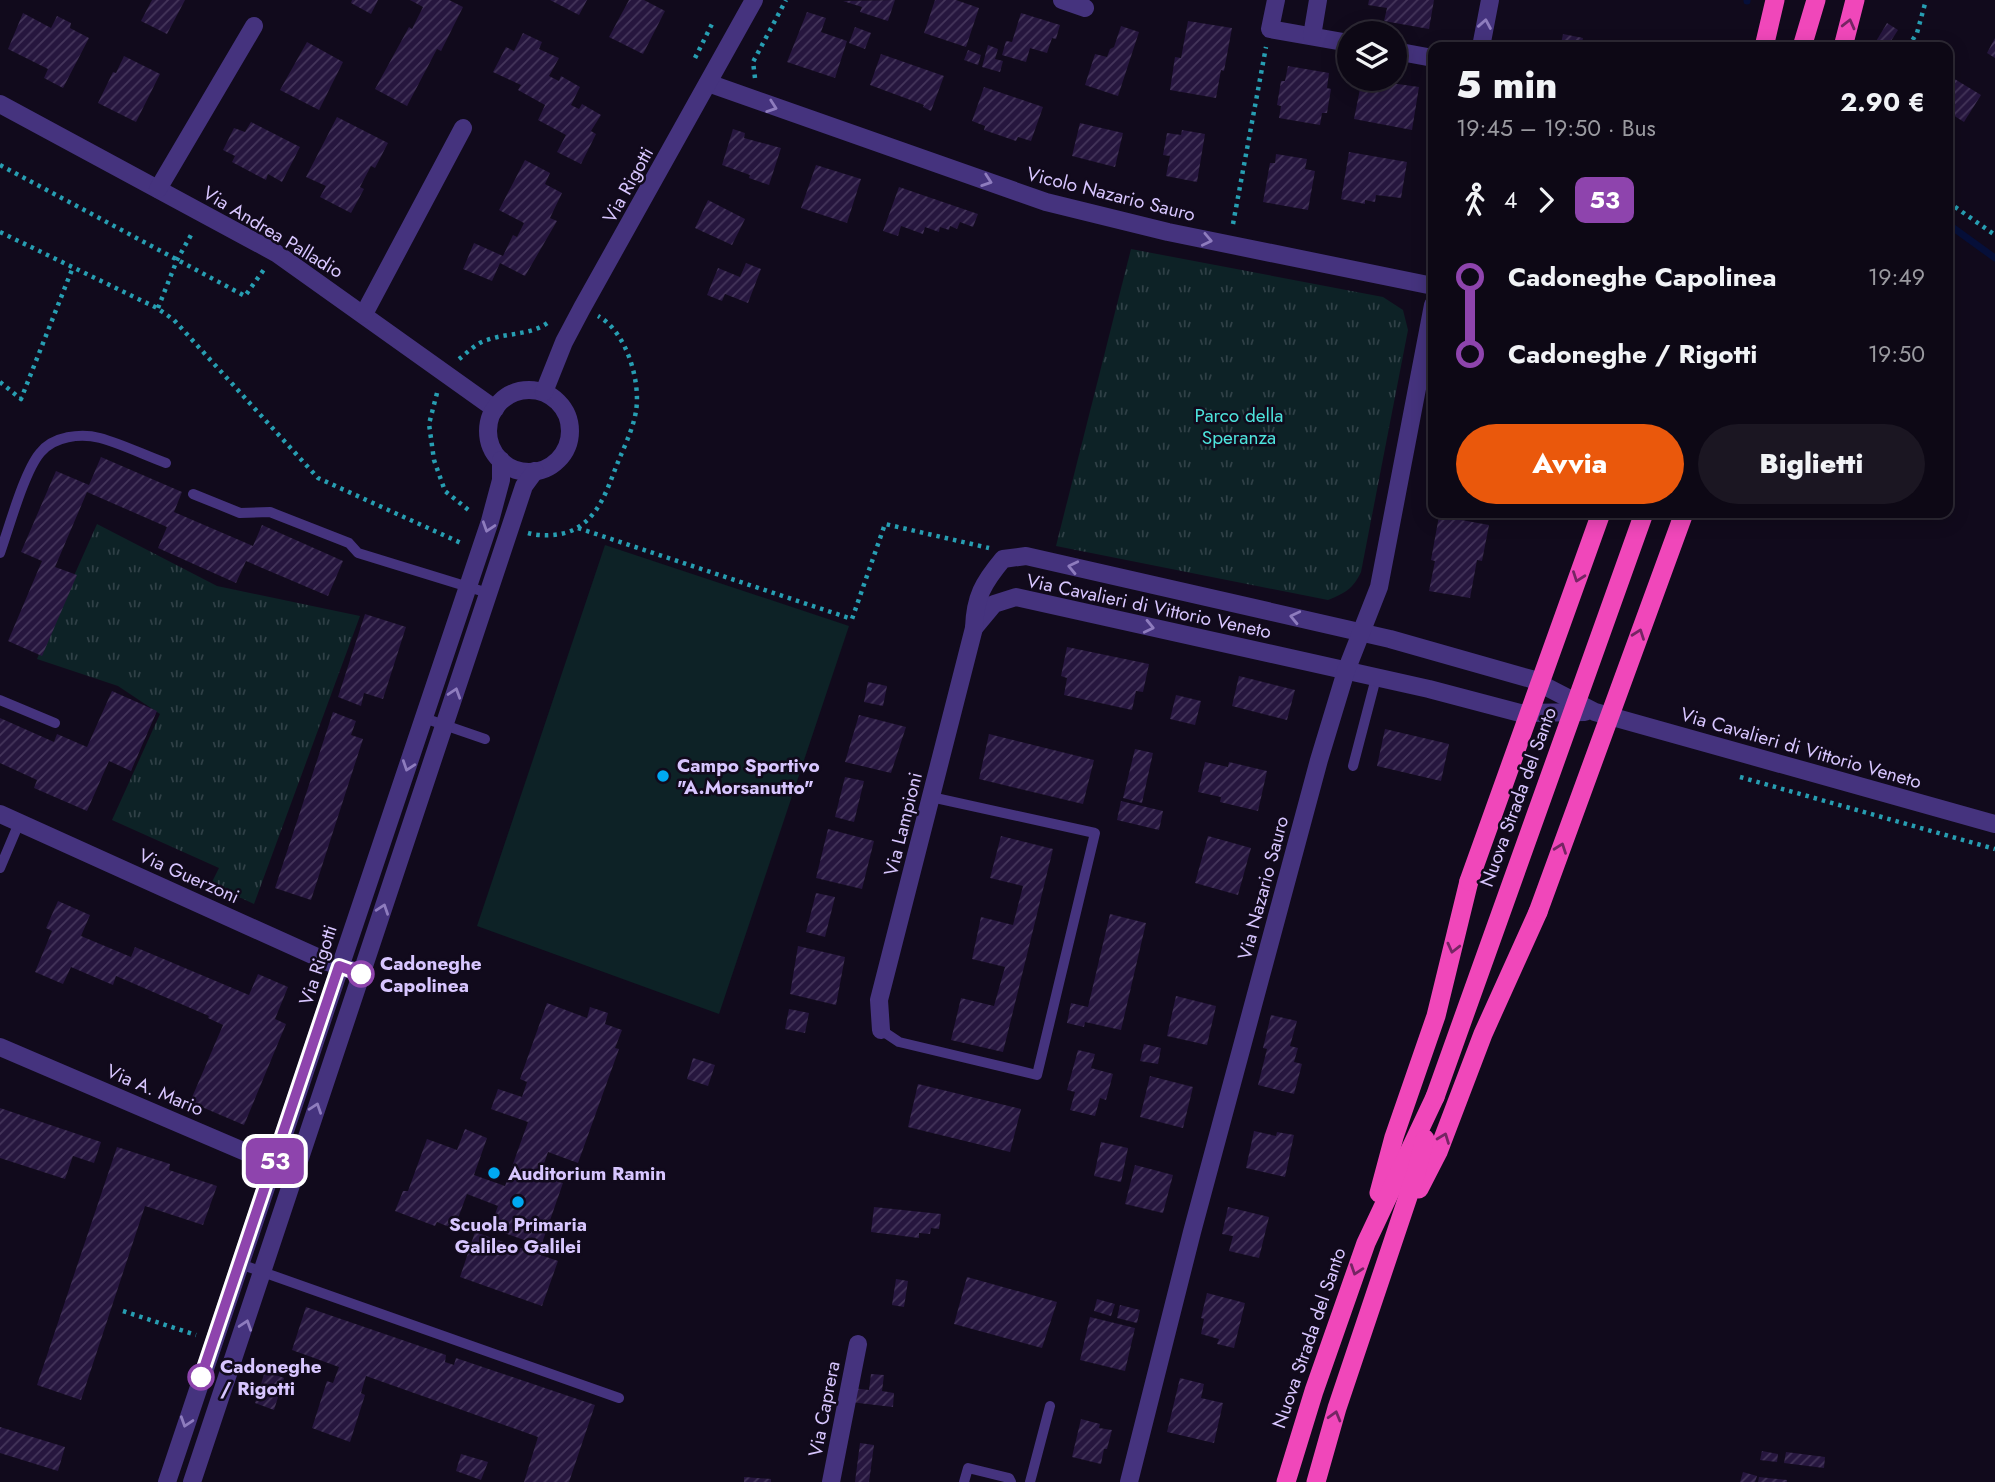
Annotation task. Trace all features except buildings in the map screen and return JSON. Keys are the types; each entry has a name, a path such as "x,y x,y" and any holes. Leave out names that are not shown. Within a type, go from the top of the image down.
{"highway":[{"path":"1765,42 1775,0"},
{"path":"1803,42 1816,0"},
{"path":"1844,42 1856,0"},
{"path":"1366,1242 1394,1137 1436,1016 1469,881 1599,518"},
{"name":"Nuova Strada del Santo","path":"1316,1482 1337,1408 1416,1173 1435,1097 1642,518"},
{"path":"1391,1243 1438,1152 1483,1034 1538,912 1682,518"},
{"name":"Nuova Strada del Santo","path":"1286,1482 1314,1391 1366,1242 1435,1097"}],"street":[{"path":"1062,0 1085,8"},
{"path":"1276,0 1270,29 1337,41"},
{"path":"1312,36 1318,0"},
{"path":"1482,42 1490,0"},
{"name":"Via Rigotti","path":"544,392 576,319 708,83 746,3"},
{"path":"158,188 254,26"},
{"path":"1407,53 1428,57"},
{"name":"Vicolo Nazario Sauro","path":"708,83 1046,202 1093,215 1428,285"},
{"name":"Via Andrea Palladio","path":"0,104 276,253 495,409"},
{"path":"364,314 409,234 463,128"},
{"name":"Via Nazario Sauro","path":"1129,1482 1196,1218 1319,760 1346,671 1379,587 1428,331"},
{"path":"495,409 511,395 533,390 544,392 563,408 568,418 569,441 565,452 548,468 535,471 514,469 501,460"},
{"name":"Via Rigotti","path":"167,1482 502,480 501,460 490,444 488,433 489,422 495,409"},
{"path":"192,1482 524,486 535,471"},
{"name":"Via Cavalieri di Vittorio Veneto","path":"974,628 975,608 984,583 1003,559 1026,556 1362,632 1531,679 1595,712 1995,824"},
{"name":"Via Cavalieri di Vittorio Veneto","path":"974,628 994,604 1016,597 1520,713 1595,712"},
{"name":"Via Lampioni","path":"881,1030 879,1000 974,628"},
{"name":"Via Guerzoni","path":"0,814 361,974"},
{"name":"Via A. Mario","path":"0,1047 295,1170"},
{"name":"Via Caprera","path":"831,1482 858,1344"}],"lane":[{"path":"0,553 28,476 40,452 56,441 79,435 99,438 166,463"},
{"path":"194,494 240,513 270,512 349,543 358,553 488,593"},
{"path":"1353,766 1376,678"},
{"path":"0,700 55,723"},
{"path":"424,718 485,739"},
{"path":"881,1030 899,1042 1037,1075 1096,833 932,797"},
{"path":"0,868 19,823"},
{"path":"240,1264 619,1398"},
{"path":"1030,1482 1050,1406"},
{"path":"964,1482 968,1468 1009,1478 1011,1482"}],"path":[{"path":"756,83 753,62 786,0"},
{"path":"1911,42 1917,33 1926,0"},
{"path":"1229,244 1270,29"},
{"path":"0,165 245,296 276,253"},
{"path":"1953,206 1995,235"},
{"path":"0,232 158,308 174,320 318,478 468,547"},
{"path":"158,308 177,260 191,235"},
{"path":"0,382 21,399 73,267"},
{"path":"456,362 483,341 511,332 540,329 552,318"},
{"path":"523,532 536,535 562,534 577,528 601,505 636,411 634,371 628,353 616,333 602,318"},
{"path":"438,387 429,424 434,460 446,491 476,516"},
{"path":"577,528 852,619 886,524 993,548 1003,559"},
{"path":"1731,774 1995,849"},
{"path":"124,1311 206,1338"}],"green space":[{"name":"Parco della Speranza","path":"1131,249 1383,297 1403,310 1408,330 1361,572 1355,583 1344,593 1328,600 1056,546"},
{"path":"97,524 217,586 360,616 254,904 211,884 219,868 112,820 160,714 118,686 37,659"},
{"name":"Campo Sportivo \"A.Morsanutto\"","path":"605,545 849,626 719,1014 477,926"}],"waterway":[{"path":"1953,228 1995,258"}],"bus line":[{"name":"53","path":"201,1377 339,966 361,974"}],"place":[{"name":"Campo Sportivo \"A.Morsanutto\"","path":"663,776"},
{"name":"Cadoneghe Capolinea","path":"361,974"},
{"name":"Auditorium Ramin","path":"494,1173"},
{"name":"Scuola Primaria Galileo Galilei","path":"518,1202"},
{"name":"Cadoneghe / Rigotti","path":"201,1377"}]}
